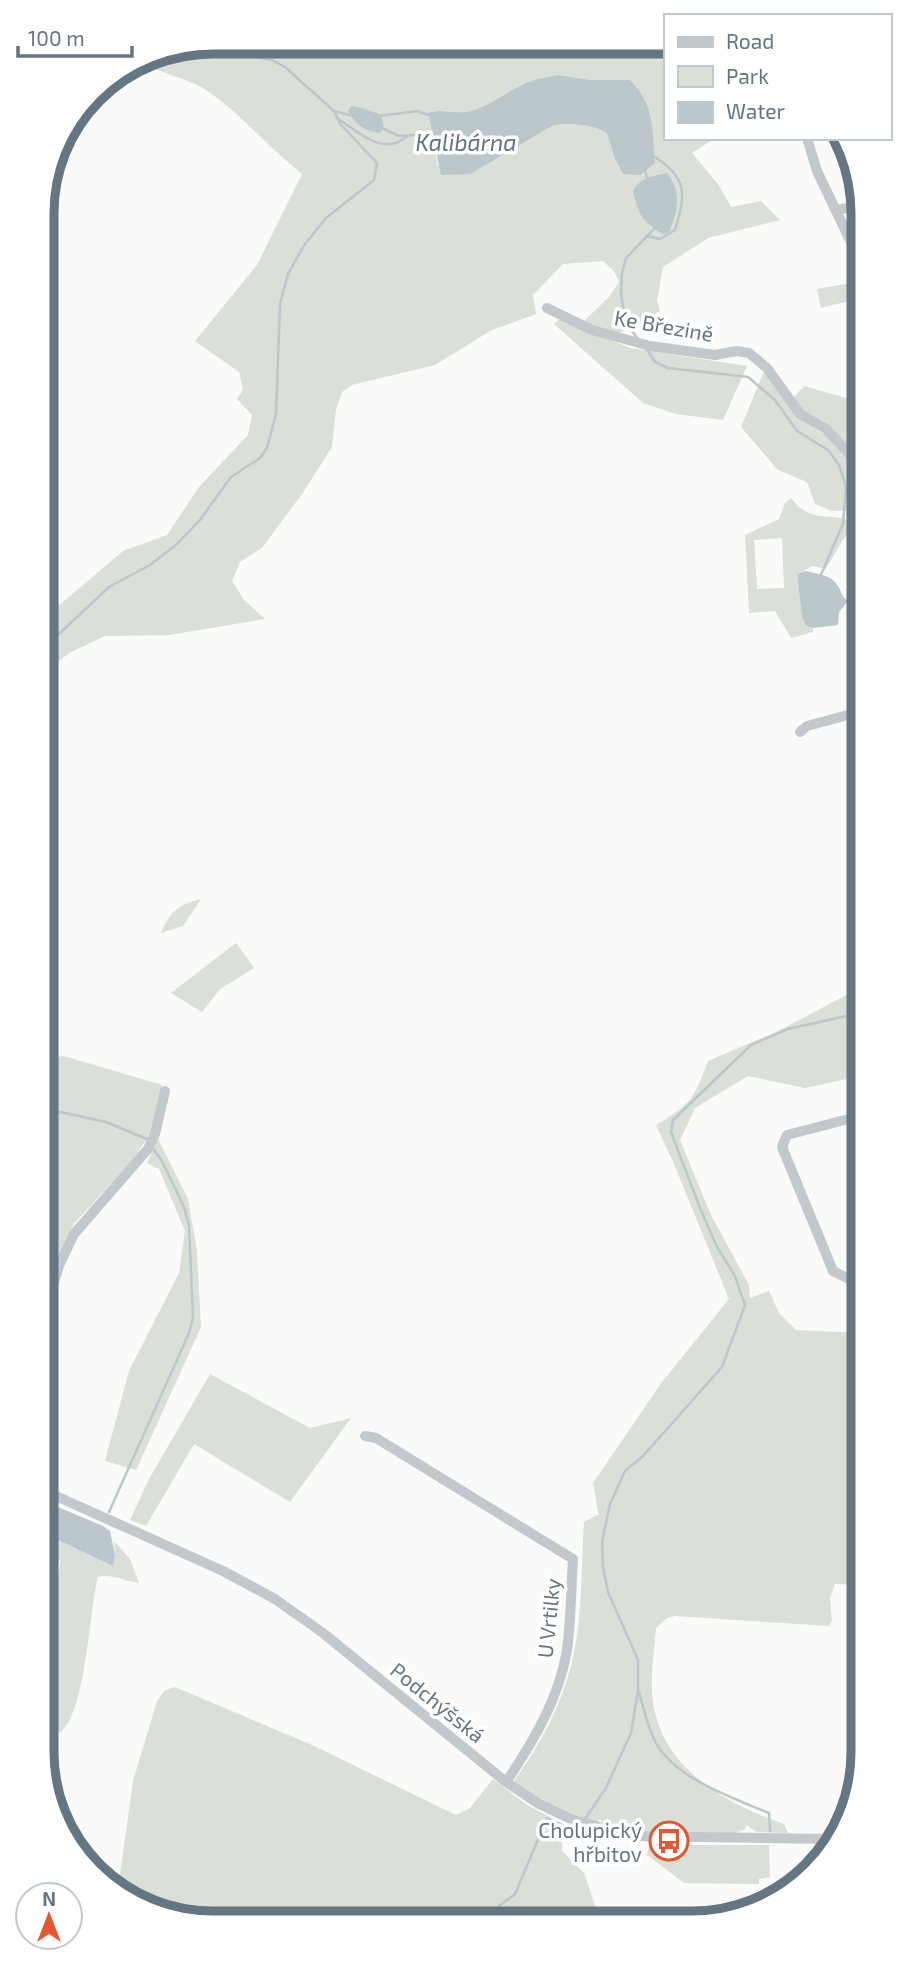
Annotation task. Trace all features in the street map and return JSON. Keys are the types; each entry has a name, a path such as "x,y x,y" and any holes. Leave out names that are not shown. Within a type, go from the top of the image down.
{"street":[{"path":"808,140 817,172 851,241"},
{"path":"837,210 850,207"},
{"name":"Ke Březině","path":"547,308 592,330 650,346 715,355 737,351 749,353 767,368 800,414 826,429 851,455"},
{"path":"800,732 807,726 851,714"},
{"path":"54,1283 62,1258 74,1234 148,1149 155,1134 165,1091"},
{"path":"850,1118 787,1135 782,1147 833,1272 850,1280"},
{"name":"U Vrtilky","path":"365,1436 376,1438 573,1559 567,1650 554,1698 531,1745 506,1782"},
{"name":"Podchýšská","path":"54,1498 223,1571 275,1599 323,1633 506,1782 539,1804 573,1820 633,1836 824,1839"}],"green space":[{"path":"214,54 664,54 664,140 712,140 692,153 718,184 731,207 761,201 780,220 708,238 663,267 657,300 660,311 616,335 582,323 609,297 619,282 614,271 603,261 563,264 533,295 536,314 490,331 435,365 352,385 342,392 336,409 332,447 302,494 262,548 240,562 232,581 244,600 265,619 169,635 105,636 69,653 55,665 55,609 123,551 167,535 199,487 248,435 252,415 237,399 243,390 239,372 195,341 257,265 302,174 209,92 152,67 182,57","holes":["558,75 591,80 630,80 623,174 615,159 608,133 575,124 554,125 481,167 438,166 428,113 471,111 531,81"]},
{"path":"851,283 851,301 821,308 817,289"},
{"path":"560,319 630,348 747,366 723,420 676,414 643,403 554,324"},
{"path":"764,371 791,410 824,434 851,460 851,510 832,511 815,504 807,482 778,470 741,427"},
{"path":"804,386 851,400 851,447 830,428 804,412 794,397"},
{"path":"791,498 808,512 851,522 851,530 826,569 813,566 797,574 802,617 806,626 813,628 813,632 791,638 775,611 749,613 745,535 779,519 785,503","holes":["782,538 784,588 757,589 754,540"]},
{"path":"201,899 183,926 161,933 176,910"},
{"path":"236,943 254,968 220,989 202,1012 171,993"},
{"path":"850,993 850,1078 805,1088 748,1076 695,1108 680,1140 711,1215 749,1285 750,1298 769,1291 779,1313 796,1330 850,1333 850,1585 835,1584 830,1598 832,1621 829,1626 675,1616 667,1618 656,1628 652,1668 654,1708 661,1730 672,1750 686,1767 722,1796 784,1824 788,1833 757,1832 746,1825 745,1829 736,1833 629,1831 604,1825 600,1819 597,1825 534,1798 514,1781 548,1726 571,1666 580,1613 584,1522 599,1516 593,1483 662,1382 729,1299 656,1125 690,1099 708,1061 776,1032"},
{"path":"64,1056 162,1085 150,1134 134,1158 74,1224 54,1265 54,1057"},
{"path":"158,1139 188,1199 197,1251 201,1327 136,1470 105,1461 129,1371 179,1273 185,1231 159,1169 147,1163"},
{"path":"210,1374 310,1428 351,1418 290,1502 194,1444 146,1526 130,1520 149,1479"},
{"path":"54,1538 113,1566 114,1541 130,1559 139,1583 113,1577 98,1577 81,1685 68,1723 59,1733 54,1711 54,1596 61,1558 54,1571"},
{"path":"175,1687 312,1745 456,1815 470,1808 493,1779 527,1805 571,1828 562,1838 562,1851 584,1873 597,1911 214,1911 182,1908 153,1899 119,1880 133,1781 157,1701 164,1691"},
{"path":"649,1845 769,1845 770,1877 759,1879 759,1884 684,1883 647,1855"}],"water":[{"name":"Kalibárna","path":"558,75 591,80 630,80 648,109 655,163 640,175 623,174 607,133 588,126 560,124 470,174 441,175 428,113 471,111 531,81"},
{"path":"351,106 381,115 384,128 380,133 361,127 348,111"},
{"path":"667,173 675,187 677,202 669,232 663,234 642,217 633,191 643,180"},
{"path":"805,571 832,579 848,601 839,612 838,625 813,628 806,626 802,617 797,574"},
{"path":"58,1507 110,1531 115,1555 113,1566 54,1538 54,1509"}],"waterway":[{"path":"238,54 272,60 285,67 334,111 353,116"},
{"path":"55,638 109,587 150,565 177,544 200,520 231,477 260,458 267,448 276,414 280,304 288,274 305,244 326,218 374,180 377,163 341,125 334,111"},
{"path":"379,116 417,111 431,116"},
{"path":"340,120 381,144 399,142 407,136"},
{"path":"382,128 399,136 433,134"},
{"path":"646,236 660,239 675,230 682,197 678,179 653,156"},
{"path":"644,167 648,181"},
{"path":"637,338 625,320 621,294 622,273 626,258 655,228"},
{"path":"646,348 655,362 668,368 748,377 775,400 797,431 828,450 839,465 846,487 843,524 820,577"},
{"path":"845,601 851,602"},
{"path":"585,1819 606,1788 631,1733 638,1691 638,1660 608,1592 603,1567 602,1542 610,1504 625,1471 643,1456 722,1367 745,1305 735,1276 717,1247 700,1208 671,1132 673,1120 751,1045 788,1029 850,1015"},
{"path":"54,1110 106,1122 147,1139"},
{"path":"109,1512 189,1333 193,1318 189,1225 184,1207 154,1150"},
{"path":"639,1692 651,1731 665,1756 706,1786 769,1813 770,1831"},
{"path":"494,1911 515,1894 547,1818 576,1833 579,1828"}],"place":[{"name":"Cholupický hřbitov","path":"669,1841"}]}
